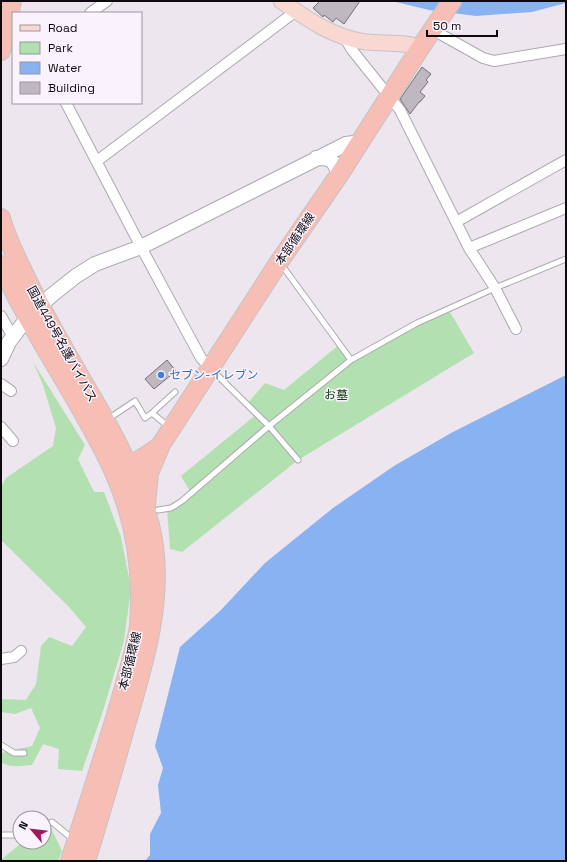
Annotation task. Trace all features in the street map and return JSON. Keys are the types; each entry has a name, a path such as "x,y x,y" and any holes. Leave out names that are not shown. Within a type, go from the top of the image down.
{"highway":[{"path":"1,51 12,1"},
{"name":"本部循環線","path":"121,469 148,455 160,446 279,262 361,142 420,48 452,1"},
{"name":"国道449号名護バイパス","path":"1,218 34,311 99,441 121,469"},
{"name":"国道449号名護バイパス","path":"1,265 20,304 34,311 105,420 121,469"},
{"path":"152,510 149,473 160,446"},
{"name":"本部循環線","path":"70,861 85,840 143,668 152,627 156,586 152,510 121,469"},
{"name":"本部循環線","path":"86,861 85,840 139,626 140,587 135,533 121,469"}],"main road":[{"path":"281,1 334,34 345,38 365,42 413,44 420,48"}],"street":[{"path":"91,12 107,1"},
{"path":"97,161 296,11"},
{"path":"437,24 478,55 494,61 566,49"},
{"path":"345,38 352,50 400,110 469,248 495,288 516,329"},
{"path":"67,104 201,358 211,369"},
{"path":"1,359 13,337 34,311 76,276 96,264 141,247 260,188 316,158 346,144 361,142"},
{"path":"316,158 327,158 332,161 335,164 339,175"},
{"path":"456,222 566,160"},
{"path":"469,248 566,208"},
{"path":"1,316 13,337"},
{"path":"1,384 11,391"},
{"path":"1,427 13,441"},
{"path":"1,658 14,657 21,651"}],"lane":[{"path":"152,510 171,508 182,501 269,426 352,360 417,323 495,288 566,259"},
{"path":"279,262 352,360"},
{"path":"211,369 269,426 298,460"},
{"path":"105,420 135,401 145,418 175,392"},
{"path":"152,413 172,429"},
{"path":"1,745 14,753 24,753"},
{"path":"52,822 69,836 85,840"},
{"path":"1,835 12,835"}],"green space":[{"name":"お墓","path":"450,312 474,353 298,460 182,552 170,549 167,509 191,493 181,476 257,414 247,404 265,383 284,390 340,344 351,360 417,323"},
{"path":"33,362 85,445 78,459 94,492 104,492 121,537 131,588 124,641 103,711 82,771 58,769 59,749 43,744 32,765 12,766 1,762 1,753 32,746 40,728 31,708 15,714 1,712 1,699 26,700 36,684 41,646 49,637 72,646 86,627 69,607 1,540 1,487 6,478 53,446 56,428 43,385"},
{"path":"52,830 62,851 58,861 1,861 13,850 52,850"}],"water":[{"path":"392,1 566,1 566,3 532,12 476,16 429,10"},
{"path":"566,375 566,861 145,861 150,855 150,834 161,813 158,785 163,768 155,746 180,647 221,610 265,563 333,508 394,466 451,433"}],"building":[{"path":"320,1 360,1 344,24 336,18 333,22 324,15 323,17 313,8"},
{"path":"422,67 431,74 426,80 428,82 420,92 425,96 410,114 400,99"},
{"name":"セブン-イレブン","path":"167,360 176,371 154,389 145,379"}],"place":[{"name":"セブン-イレブン","path":"161,375"}]}
